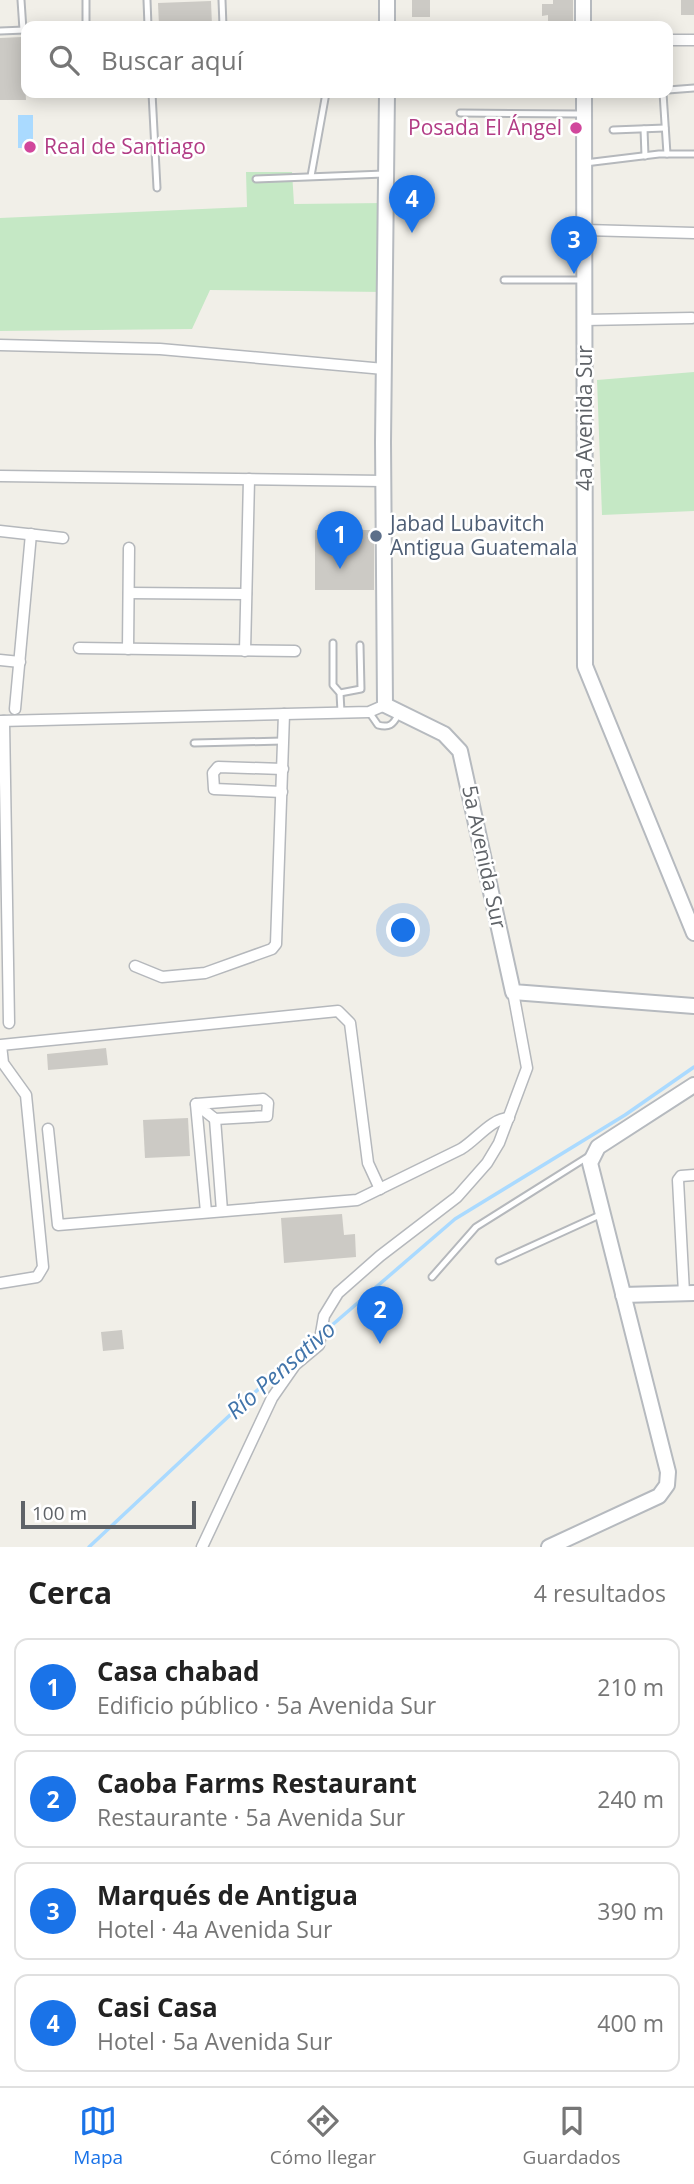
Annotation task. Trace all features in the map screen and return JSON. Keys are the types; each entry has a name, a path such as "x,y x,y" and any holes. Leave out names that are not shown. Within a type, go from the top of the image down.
{"street":[{"path":"387,0 387,21"},
{"path":"583,0 583,21"},
{"path":"673,40 694,40"},
{"path":"9,1023 2,721 369,712 385,705 383,481 387,98"},
{"name":"4a Avenida Sur","path":"584,98 585,666 694,933"},
{"path":"585,230 694,233"},
{"path":"584,320 692,318"},
{"path":"0,345 160,349 384,369"},
{"path":"0,476 383,481"},
{"path":"245,651 249,480"},
{"path":"0,531 63,538"},
{"path":"15,709 31,534"},
{"path":"128,649 129,548"},
{"path":"129,593 246,594"},
{"path":"79,648 295,651"},
{"path":"0,660 20,662"},
{"name":"5a Avenida Sur","path":"202,1547 272,1398 295,1365 319,1345 321,1324 328,1308 353,1279 468,1186 487,1163 509,1118 527,1068 460,751 452,739 385,705"},
{"path":"135,966 162,977 205,973 253,957 276,944 284,714"},
{"path":"282,792 214,789 213,773 218,768 283,769"},
{"path":"513,992 694,1006"},
{"path":"0,1283 37,1277 43,1267 26,1095 2,1063 1,1045 338,1011 350,1023 368,1163 380,1189"},
{"path":"549,1547 659,1496 667,1485 668,1472 591,1173 592,1154 694,1085"},
{"path":"263,1099 268,1103 267,1116 215,1119 196,1104 263,1099"},
{"path":"196,1104 206,1212"},
{"path":"48,1129 58,1225 357,1200 461,1149 496,1121 509,1118"},
{"path":"215,1119 222,1211"},
{"path":"623,1295 689,1293 678,1180 681,1176 694,1175"}],"lane":[{"path":"21,0 24,21"},
{"path":"86,0 86,21"},
{"path":"146,0 148,21"},
{"path":"222,0 223,21"},
{"path":"0,31 21,30"},
{"path":"673,90 694,88 694,97"},
{"path":"152,98 157,188"},
{"path":"311,176 325,98"},
{"path":"666,98 667,155"},
{"path":"460,113 584,114"},
{"path":"614,130 665,128"},
{"path":"644,129 645,156"},
{"path":"585,163 694,154"},
{"path":"256,179 387,174"},
{"path":"504,280 584,280"},
{"path":"332,643 333,685 340,693 341,712"},
{"path":"340,693 361,689 360,645"},
{"path":"369,712 378,725 386,727 393,724 400,712"},
{"path":"194,743 283,741"},
{"path":"432,1277 476,1227 592,1154"},
{"path":"499,1261 602,1214"}],"green space":[{"path":"246,172 292,172 294,204 384,203 384,292 210,290 192,329 0,331 0,218 247,207"},
{"path":"694,372 694,511 602,515 597,380"}],"water":[{"path":"18,115 33,115 33,148 18,148"}],"building":[{"path":"412,0 430,0 430,17 412,17"},
{"path":"553,0 573,0 573,21 548,21 548,15 542,16 542,4 553,4"},
{"path":"681,0 694,0 694,15 681,15"},
{"path":"211,1 212,21 159,21 158,3"},
{"path":"21,37 21,98 26,100 0,100 0,38"},
{"path":"315,530 374,530 374,590 315,590"},
{"path":"106,1048 108,1065 48,1070 47,1054"},
{"path":"188,1118 190,1156 145,1158 143,1120"},
{"path":"342,1214 344,1235 355,1234 356,1257 284,1263 281,1218"},
{"path":"122,1330 124,1349 103,1351 101,1332"}],"waterway":[{"name":"Río Pensativo","path":"324,1332 455,1219 625,1115 694,1067"},
{"name":"Río Pensativo","path":"89,1547 245,1401 318,1337"}],"place":[{"name":"Posada El Ángel","path":"576,128"},
{"name":"Real de Santiago","path":"30,147"},
{"name":"Casi Casa","path":"412,233"},
{"name":"Marqués de Antigua","path":"574,274"},
{"name":"Jabad Lubavitch Antigua Guatemala","path":"376,536"},
{"name":"Casa chabad","path":"340,569"},
{"name":"Caoba Farms Restaurant","path":"380,1344"}]}
